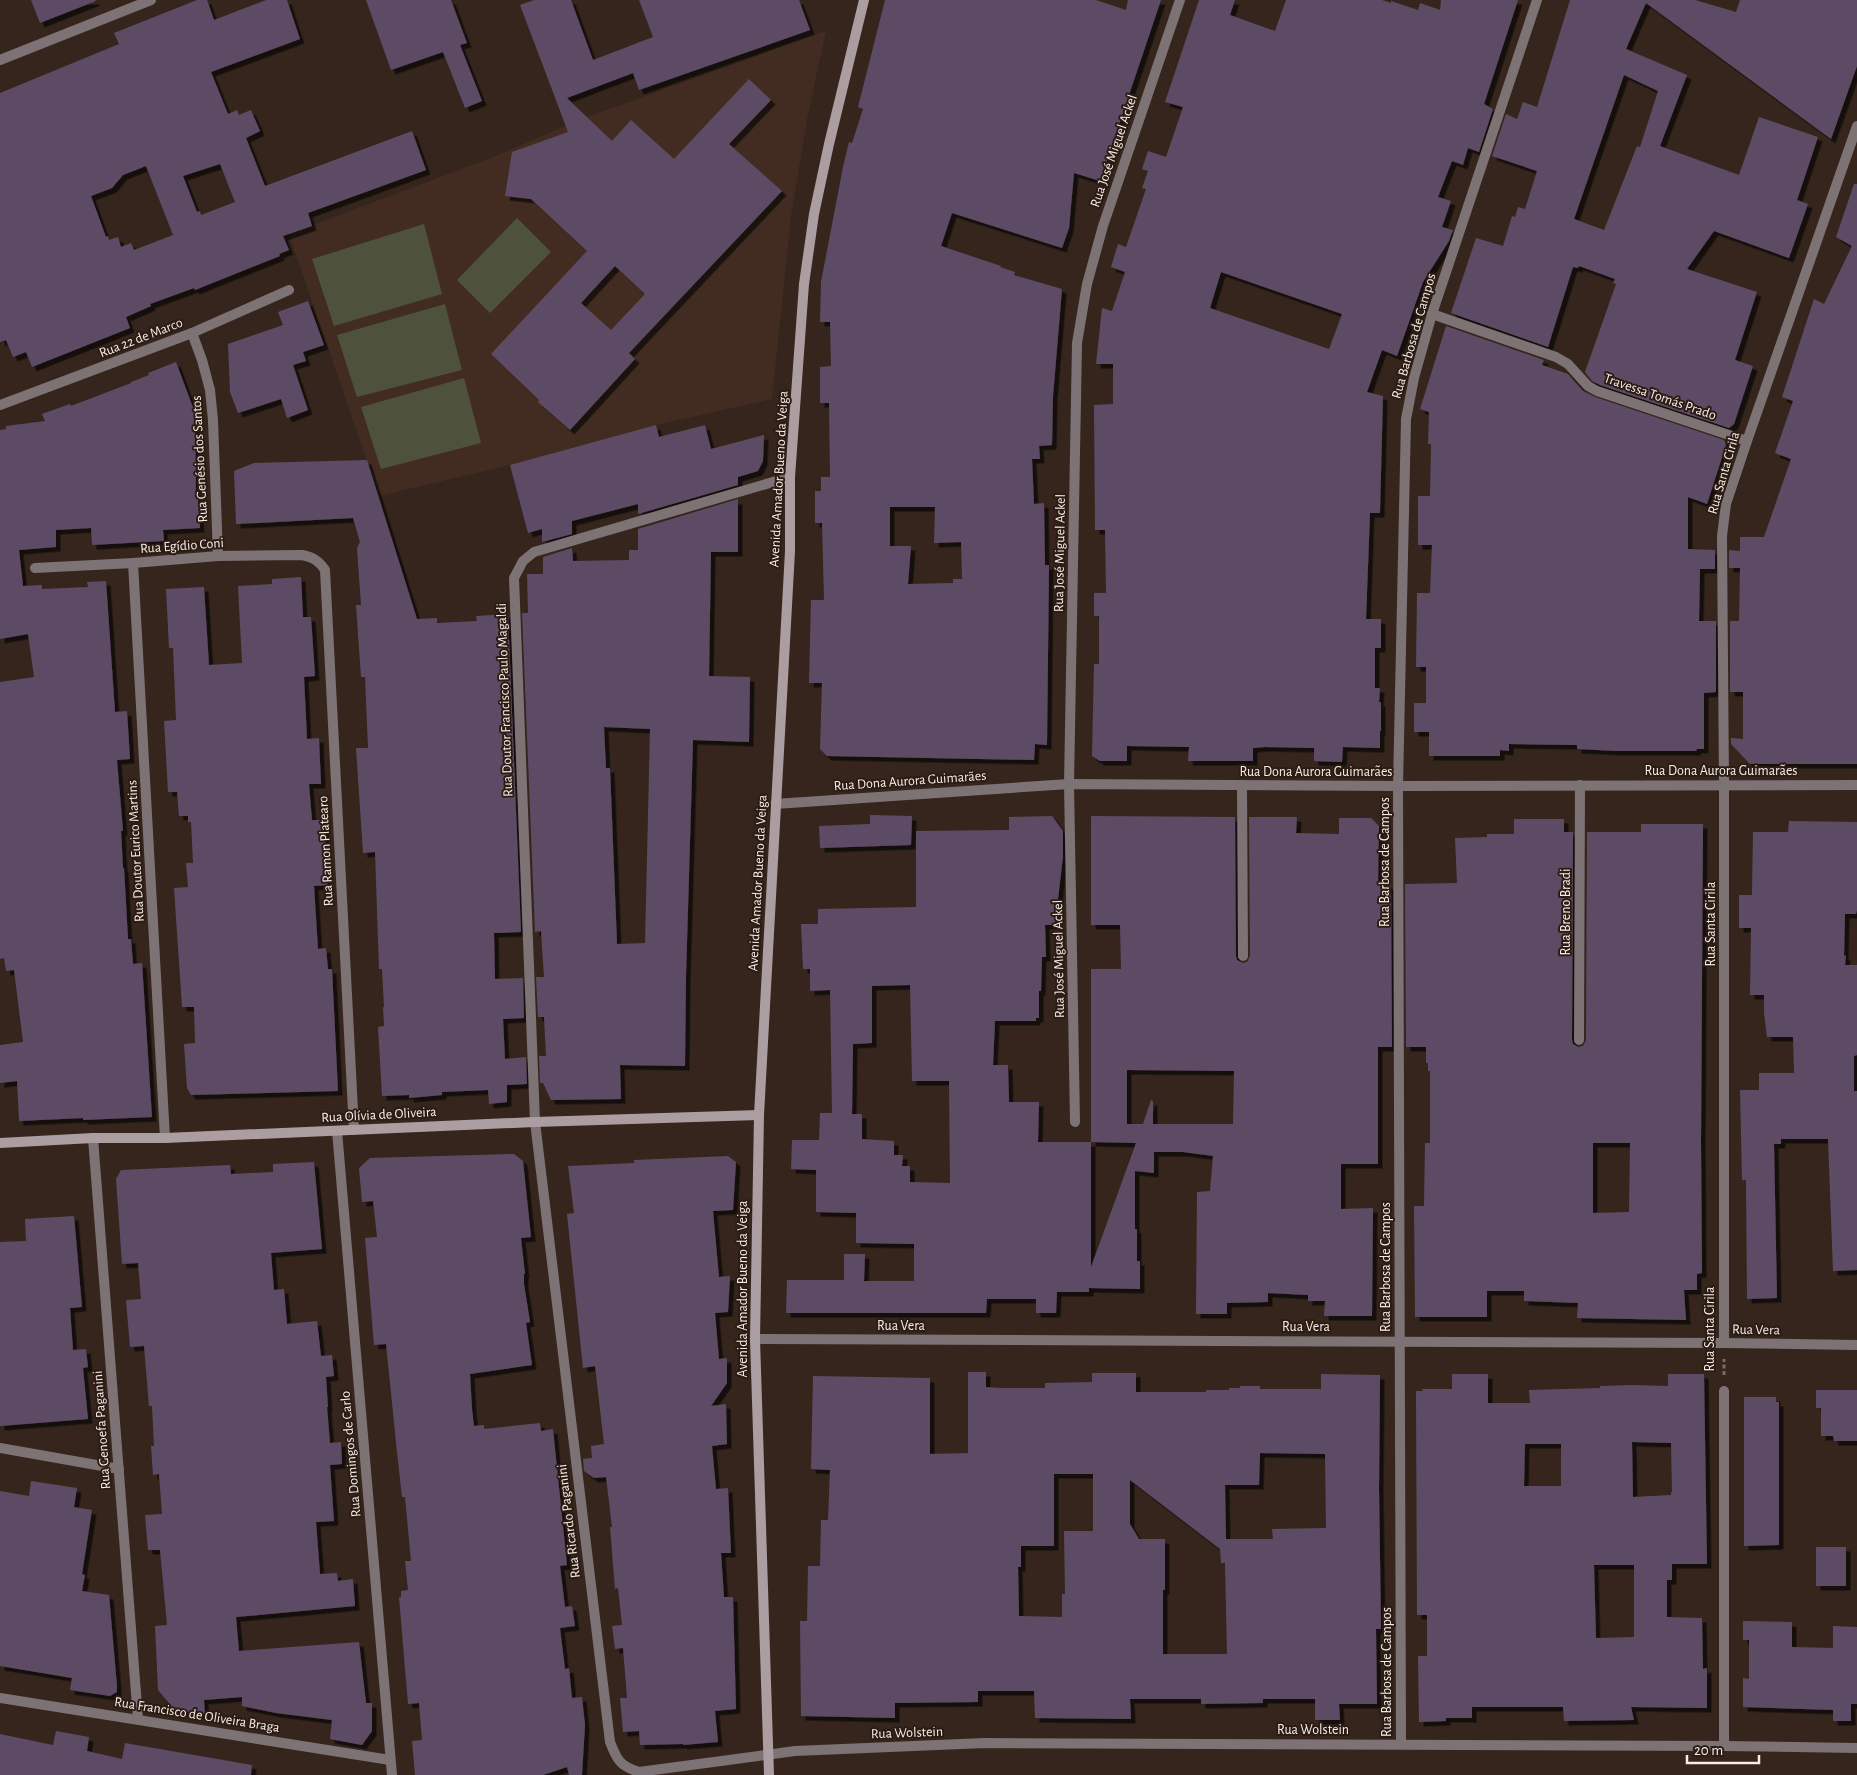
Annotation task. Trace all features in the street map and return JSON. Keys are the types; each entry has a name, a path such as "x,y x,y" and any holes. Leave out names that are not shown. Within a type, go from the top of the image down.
{"main road":[{"name":"Avenida Amador Bueno da Veiga","path":"769,1775 754,1338 759,1115 790,551 790,477 804,284 814,214 864,0"},
{"name":"Rua Olívia de Oliveira","path":"0,1143 93,1138 165,1138 535,1122 759,1115"}],"street":[{"path":"0,60 151,0"},
{"name":"Rua José Miguel Ackel","path":"1075,1122 1070,784 1077,343 1087,284 1103,226 1180,0"},
{"name":"Rua Barbosa de Campos","path":"1400,1744 1398,786 1406,419 1414,378 1432,314 1537,0"},
{"name":"Rua Santa Cirila","path":"1724,1343 1722,536 1726,504 1857,126"},
{"name":"Rua 22 de Marco","path":"0,405 192,333 289,290"},
{"name":"Travessa Tomás Prado","path":"1432,314 1556,357 1568,364 1588,386 1597,391 1747,441"},
{"name":"Rua Genésio dos Santos","path":"192,333 210,390 213,420 218,556"},
{"name":"Rua Doutor Francisco Paulo Magaldi","path":"535,1122 514,578 523,561 534,552 790,477"},
{"name":"Rua Egídio Coni","path":"35,568 218,556 302,555 312,557 325,570"},
{"name":"Rua Doutor Eurico Martins","path":"133,563 165,1138"},
{"name":"Rua Ramon Platearo","path":"325,570 354,1130"},
{"name":"Rua Dona Aurora Guimarães","path":"775,804 1070,784 1398,786 1857,785"},
{"path":"1242,785 1243,956"},
{"name":"Rua Breno Bradi","path":"1579,1040 1580,785"},
{"name":"Rua Ricardo Paganini","path":"535,1122 610,1742 616,1758 626,1768 639,1772 769,1756"},
{"name":"Rua Domingos de Carlo","path":"337,1131 392,1775"},
{"name":"Rua Genoefa Paganini","path":"93,1138 138,1719"},
{"name":"Rua Vera","path":"754,1338 1724,1343 1857,1346"},
{"name":"Rua Santa Cirila","path":"1724,1391 1724,1746"},
{"path":"0,1448 119,1469"},
{"name":"Rua Francisco de Oliveira Braga","path":"0,1698 390,1760"},
{"name":"Rua Wolstein","path":"769,1756 795,1751 985,1743 1857,1748"}],"path":[{"name":"Rua Santa Cirila","path":"1724,1343 1724,1391"}],"shaded area":[{"path":"826,31 807,119 791,215 772,399 656,425 510,465 379,496 289,234 496,156 579,120"}],"green space":[{"path":"517,218 551,252 490,313 457,280"},
{"path":"424,224 442,294 334,326 312,259"},
{"path":"445,304 462,370 357,397 337,335"},
{"path":"464,378 481,443 381,469 361,407"}],"building":[{"path":"31,0 95,0 96,1 40,23"},
{"path":"197,0 207,0 214,20 266,0 287,0 300,39 211,72 228,114 237,110 239,115 251,110 260,131 246,138 265,186 412,131 426,170 308,213 312,226 283,236 289,250 279,254 280,256 195,290 194,288 150,304 151,306 126,317 130,328 32,367 26,352 13,357 6,340 0,342 0,93 119,44 114,33","holes":["220,164 235,202 201,215 200,211 197,212 183,176","146,166 173,235 134,250 131,243 121,247 118,237 109,240 108,236 106,237 91,196 112,188 123,175"]},
{"path":"366,0 451,0 467,43 460,45 482,101 465,108 443,52 391,70"},
{"path":"534,0 571,0 593,60 653,37 639,0 799,0 810,30 639,90 633,73 567,98 612,141 631,120 674,159 749,79 771,100 729,144 782,191 629,353 635,359 570,430 538,402 539,400 491,354 587,251 531,199 505,196 512,152 568,132 520,5","holes":["615,266 645,294 611,330 581,303"]},
{"path":"885,0 1096,0 1126,10 1128,0 1161,0 1100,181 1074,173 1069,228 1062,248 952,213 941,246 1001,266 1015,272 1014,275 1062,289 1053,396 1052,445 1039,446 1040,459 1032,459 1034,504 1044,503 1045,565 1049,565 1047,745 1035,744 1034,760 827,756 820,749 822,683 809,683 811,600 824,600 822,523 815,523 815,491 821,491 821,477 830,477 829,403 820,403 820,367 831,366 830,322 820,322 821,282 849,142 852,143 863,109 858,107","holes":["890,507 935,507 934,543 961,542 962,579 953,579 953,583 908,584 911,546 890,546"]},
{"path":"1199,0 1235,0 1230,15 1275,31 1286,0 1382,0 1418,10 1420,3 1440,10 1441,0 1518,0 1484,104 1493,109 1479,152 1468,148 1463,165 1452,161 1438,197 1451,201 1442,227 1453,230 1449,241 1423,282 1397,356 1382,350 1367,392 1383,396 1380,513 1370,513 1366,619 1381,619 1381,648 1375,648 1375,688 1380,688 1379,702 1381,702 1380,748 1343,747 1342,762 1314,761 1314,748 1253,748 1253,761 1188,761 1189,747 1127,746 1127,761 1100,761 1092,756 1094,664 1099,664 1099,616 1094,616 1094,593 1106,593 1105,530 1095,530 1094,405 1113,404 1113,364 1096,364 1102,308 1112,311 1125,272 1111,267 1118,244 1126,247 1146,189 1142,188 1148,171 1142,169 1148,151 1166,157 1183,107 1165,102","holes":["1221,272 1342,314 1329,349 1210,308"]},
{"path":"1570,0 1695,0 1736,12 1740,0 1857,0 1857,66 1831,139 1646,3 1626,49 1687,75 1660,146 1739,175 1759,117 1818,137 1797,200 1808,204 1789,258 1714,231 1687,269 1757,292 1735,360 1753,366 1734,424 1729,428 1600,385 1592,381 1585,372 1616,284 1613,283 1615,279 1579,266 1578,268 1573,267 1548,347 1451,313 1476,238 1503,246 1512,216 1515,217 1518,207 1525,209 1537,171 1492,156 1506,114 1517,119 1523,102 1537,107","holes":["1624,75 1658,91 1640,147 1637,146 1604,230 1574,219"]},
{"path":"1854,184 1857,184 1857,764 1750,764 1731,744 1731,738 1743,739 1743,692 1730,692 1730,621 1739,621 1740,568 1729,568 1729,550 1740,551 1740,537 1764,537 1791,459 1775,453 1793,401 1782,397 1814,299 1824,304 1852,246 1836,237"},
{"path":"308,301 324,345 303,352 306,361 293,365 308,410 287,418 281,399 238,413 230,392 228,344 283,325 278,312"},
{"path":"1446,326 1544,360 1542,365 1568,374 1583,391 1595,397 1724,440 1726,445 1707,504 1688,497 1688,549 1715,550 1715,569 1700,569 1699,621 1716,621 1716,692 1704,693 1704,749 1696,749 1697,751 1617,751 1577,749 1577,745 1509,744 1509,751 1500,750 1500,756 1429,756 1429,732 1414,732 1414,703 1426,703 1426,667 1416,667 1417,593 1430,593 1432,545 1418,545 1418,496 1430,496 1431,444 1428,444 1429,412 1420,409"},
{"path":"176,362 195,413 196,499 198,499 200,528 163,530 164,541 92,545 91,528 56,530 56,547 19,550 23,586 42,585 42,589 88,587 87,582 106,581 115,712 127,711 130,759 117,760 123,831 121,831 123,868 128,939 131,939 133,964 142,963 152,1117 19,1121 17,1081 0,1083 0,1045 23,1042 14,970 6,971 4,958 0,959 0,682 34,677 28,634 0,639 0,430 6,429 6,426 45,421 42,414 70,404 71,406 131,383 149,375 148,373"},
{"path":"656,425 659,437 705,425 711,449 764,435 763,461 758,471 738,477 738,485 638,514 638,504 572,521 572,534 542,542 542,529 528,533 510,465"},
{"path":"367,460 417,619 437,618 437,623 477,621 476,616 508,614 521,932 494,933 495,979 523,978 524,1018 503,1019 505,1059 526,1057 527,1084 507,1085 507,1102 489,1104 488,1090 442,1092 442,1095 409,1098 409,1095 382,1096 378,1027 384,1026 384,1007 382,969 379,969 375,852 363,853 356,748 368,748 365,677 361,677 356,605 361,605 357,548 360,542 353,518 236,524 234,471 254,463"},
{"path":"738,499 738,552 711,552 709,676 750,677 749,742 693,740 685,1066 620,1065 621,1099 551,1100 543,1083 540,1083 539,1056 546,1056 544,1017 538,1017 536,977 544,977 541,931 535,932 522,613 528,613 527,574 543,574 543,557 572,548 573,561 629,560 629,550 638,550 638,529","holes":["604,727 650,729 645,943 617,944 610,768 606,768"]},
{"path":"301,577 303,617 311,617 315,676 304,677 307,739 319,738 321,784 309,784 312,820 324,820 328,885 314,886 318,949 326,948 328,969 332,969 338,1091 191,1095 187,1088 184,1044 195,1043 194,1007 182,1007 174,888 188,887 186,863 193,863 191,822 188,822 188,816 179,816 177,792 168,792 164,721 176,720 173,648 169,648 166,589 204,587 209,665 242,663 238,586 272,584 272,579"},
{"path":"870,815 912,816 911,845 820,848 819,826 870,824"},
{"path":"1052,816 1063,831 1063,856 1055,925 1045,925 1046,957 1042,957 1039,1018 1036,1018 1036,1021 995,1021 993,1065 1008,1065 1009,1102 1039,1102 1038,1142 1091,1142 1091,969 1121,969 1120,925 1091,925 1091,816 1235,817 1236,956 1237,960 1243,963 1247,962 1250,956 1249,817 1297,817 1296,833 1339,834 1339,818 1371,818 1379,826 1378,885 1391,885 1392,1047 1378,1047 1378,1164 1341,1164 1341,1209 1373,1208 1372,1316 1324,1316 1325,1301 1308,1301 1308,1295 1268,1293 1268,1302 1227,1303 1227,1314 1196,1314 1197,1192 1210,1191 1213,1156 1183,1152 1154,1152 1154,1173 1135,1171 1135,1229 1137,1229 1137,1261 1140,1261 1140,1289 1089,1288 1089,1292 1057,1292 1056,1313 1036,1313 1036,1299 987,1299 986,1313 786,1313 787,1280 844,1280 844,1254 865,1254 864,1281 914,1281 914,1244 856,1243 856,1213 816,1212 816,1170 791,1169 792,1140 819,1140 820,1113 832,1113 830,990 810,991 810,969 803,969 801,924 818,924 818,909 916,907 916,831 1009,830 1009,817","holes":["910,985 912,1081 949,1081 950,1183 910,1182 910,1166 902,1166 903,1155 894,1155 894,1141 862,1139 862,1114 852,1114 853,1044 872,1043 872,986","1127,1070 1234,1071 1233,1124 1153,1124 1153,1101 1151,1100 1143,1124 1127,1124","1091,1142 1136,1143 1091,1267"]},
{"path":"1514,819 1564,819 1564,832 1573,832 1572,1040 1573,1044 1578,1047 1583,1046 1586,1040 1587,832 1641,832 1641,824 1703,824 1702,1273 1697,1274 1697,1290 1684,1290 1686,1320 1577,1318 1578,1303 1524,1301 1524,1291 1487,1291 1487,1317 1415,1317 1414,1206 1424,1206 1425,1143 1430,1143 1430,1071 1428,1071 1428,1063 1426,1063 1426,1047 1406,1047 1405,884 1457,883 1455,838 1487,837 1487,834 1514,834","holes":["1593,1143 1630,1143 1629,1212 1593,1213"]},
{"path":"1789,821 1857,822 1857,910 1856,914 1845,914 1844,956 1846,955 1845,965 1857,965 1857,1055 1854,1056 1854,1091 1857,1091 1857,1270 1833,1271 1828,1139 1781,1139 1781,1144 1774,1144 1777,1298 1747,1299 1746,1180 1742,1180 1740,1090 1759,1090 1759,1073 1794,1073 1793,1037 1767,1037 1764,995 1750,995 1751,928 1739,928 1739,895 1752,895 1753,832 1788,832"},
{"path":"514,1154 523,1161 531,1237 521,1238 525,1274 524,1284 530,1322 526,1323 532,1365 470,1374 472,1409 474,1426 484,1425 484,1429 540,1423 541,1431 553,1429 567,1565 560,1566 565,1607 572,1606 575,1626 560,1628 565,1669 569,1668 572,1698 582,1697 585,1725 582,1775 569,1775 567,1767 543,1775 415,1775 412,1741 422,1740 419,1703 408,1704 399,1597 401,1597 401,1591 408,1590 405,1561 411,1561 405,1497 402,1497 386,1344 374,1345 365,1238 377,1237 373,1201 362,1202 359,1168 370,1158"},
{"path":"728,1156 736,1162 733,1210 713,1211 719,1277 730,1276 728,1312 715,1313 719,1359 727,1358 727,1383 711,1406 726,1404 727,1444 712,1446 716,1489 728,1488 731,1553 721,1553 724,1597 733,1597 736,1709 715,1711 718,1742 683,1745 640,1745 639,1731 623,1732 620,1698 627,1698 623,1648 615,1649 612,1626 622,1625 618,1588 615,1589 610,1527 612,1527 606,1477 594,1478 584,1471 583,1459 592,1458 591,1446 604,1444 595,1366 583,1368 567,1214 574,1213 568,1166 634,1163 634,1160"},
{"path":"314,1162 322,1249 271,1253 274,1290 284,1289 287,1324 317,1321 321,1356 332,1355 334,1376 326,1377 330,1443 341,1442 342,1464 330,1465 334,1521 316,1522 320,1574 337,1573 338,1581 353,1579 355,1606 236,1617 239,1651 359,1642 366,1703 372,1703 372,1731 362,1745 330,1739 332,1720 276,1713 242,1706 242,1697 204,1700 205,1715 174,1709 158,1690 155,1626 167,1625 160,1550 148,1550 145,1515 162,1514 159,1474 153,1475 151,1446 154,1446 152,1406 149,1406 144,1346 130,1347 126,1300 141,1299 138,1263 122,1264 116,1179 121,1170 230,1165 231,1174 273,1172 273,1164"},
{"path":"74,1216 82,1307 70,1308 73,1350 86,1349 88,1367 83,1368 88,1419 0,1426 0,1242 26,1241 25,1219"},
{"path":"968,1372 986,1372 986,1387 1000,1388 1045,1388 1045,1383 1092,1382 1092,1373 1136,1373 1136,1392 1206,1392 1206,1390 1229,1390 1229,1388 1240,1388 1240,1386 1260,1386 1260,1389 1321,1389 1321,1374 1380,1375 1381,1629 1376,1629 1377,1704 1339,1704 1340,1720 1315,1720 1315,1699 1263,1699 1263,1703 1201,1704 1201,1699 1130,1699 1131,1719 1035,1718 1034,1691 978,1691 978,1702 895,1703 895,1718 801,1716 800,1621 807,1621 808,1566 820,1566 821,1520 828,1520 830,1470 811,1469 813,1376 930,1378 930,1454 968,1453","holes":["1260,1453 1325,1454 1326,1528 1272,1529 1273,1539 1226,1539 1225,1485 1259,1485","1054,1474 1093,1474 1093,1531 1064,1531 1065,1594 1062,1594 1062,1617 1019,1616 1018,1567 1021,1567 1021,1546 1054,1546","1130,1480 1220,1549 1221,1563 1225,1563 1227,1654 1163,1654 1165,1539 1139,1539 1130,1524"]},
{"path":"1452,1374 1488,1374 1488,1403 1530,1403 1529,1390 1632,1385 1668,1386 1668,1374 1704,1374 1707,1564 1672,1564 1672,1580 1667,1580 1667,1617 1702,1618 1703,1669 1707,1668 1707,1708 1631,1707 1634,1720 1564,1721 1563,1707 1472,1707 1472,1718 1446,1718 1446,1721 1419,1722 1418,1656 1427,1656 1427,1615 1417,1615 1416,1391 1423,1391 1422,1389 1452,1389","holes":["1632,1442 1671,1443 1671,1495 1633,1497","1525,1444 1561,1444 1561,1486 1524,1486","1594,1565 1634,1565 1634,1637 1596,1638"]},
{"path":"1816,1390 1857,1390 1857,1441 1834,1441 1833,1436 1821,1436 1821,1408 1816,1408"},
{"path":"1744,1397 1776,1397 1776,1402 1779,1402 1779,1545 1744,1546"},
{"path":"31,1481 77,1488 74,1507 92,1510 82,1574 85,1575 82,1591 109,1595 117,1686 117,1692 110,1696 70,1690 72,1678 0,1666 0,1491 29,1496"},
{"path":"1816,1547 1846,1547 1846,1586 1816,1586"},
{"path":"1743,1621 1792,1622 1792,1647 1833,1648 1833,1626 1857,1627 1857,1704 1851,1704 1851,1721 1833,1721 1833,1710 1743,1707 1743,1678 1749,1679 1749,1640 1743,1640"},
{"path":"56,1731 89,1737 87,1751 122,1759 125,1743 252,1765 251,1775 0,1775 0,1734 53,1745"}]}
